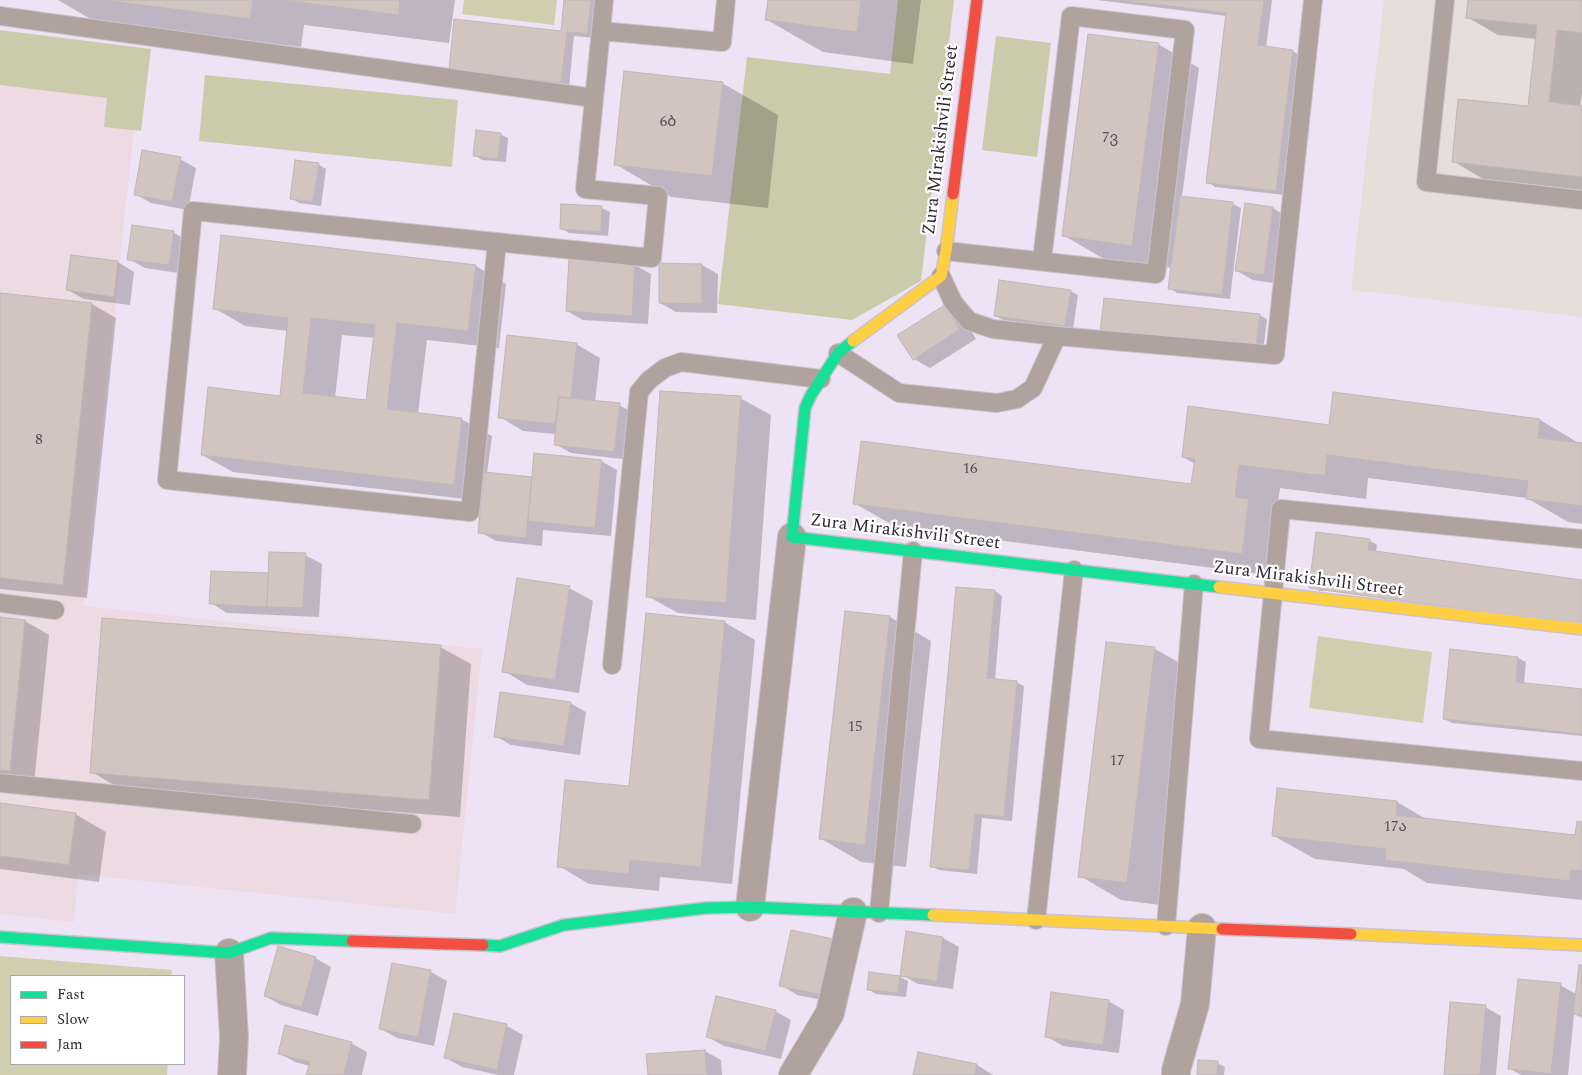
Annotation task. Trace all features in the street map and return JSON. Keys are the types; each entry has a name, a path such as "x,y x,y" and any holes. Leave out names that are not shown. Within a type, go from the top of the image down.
{"street":[{"name":"Zura Mirakishvili Street","path":"977,0 946,251 941,276 838,353 821,379 805,408 792,537 1582,629"},
{"path":"750,907 792,537"},
{"path":"0,937 229,953 271,938 500,946 564,925 706,908 750,907 1582,945"},
{"path":"794,1075 830,1013 866,912"},
{"path":"1176,1075 1195,1004 1202,928"},
{"path":"229,953 234,1037 232,1075"}],"lane":[{"path":"496,242 470,512 167,480 193,210 652,258 658,196 585,189 604,0"},
{"path":"600,31 722,42 726,0"},
{"path":"941,276 953,302 969,321 993,329 1275,355 1313,0"},
{"path":"1445,0 1426,182 1582,200"},
{"path":"0,16 594,98"},
{"path":"946,251 1042,260 1156,274 1184,30 1071,16 1042,260"},
{"path":"838,353 900,393 997,403 1017,399 1033,388 1057,336"},
{"path":"612,665 639,392 649,380 665,368 681,362 821,379"},
{"path":"1582,539 1281,509 1259,739 1582,771"},
{"path":"866,912 913,551"},
{"path":"1036,920 1074,570"},
{"path":"1166,926 1194,584"},
{"path":"0,603 55,610"},
{"path":"0,783 412,824"}],"shaded area":[{"path":"1384,0 1582,0 1582,317 1351,290"},
{"path":"0,64 139,79 84,606 482,649 455,914 78,874 74,922 0,914"}],"green space":[{"path":"464,0 557,0 554,25 462,14"},
{"path":"898,0 954,0 921,281 852,320 718,304 747,57 890,74"},
{"path":"0,30 151,49 141,131 104,127 107,98 0,85"},
{"path":"996,36 1051,43 1037,157 982,150"},
{"path":"205,75 458,100 452,167 199,141"},
{"path":"1318,636 1432,652 1423,723 1309,708"},
{"path":"0,956 172,970 171,975 10,975 10,1065 168,1065 167,1075 0,1075"}],"building":[{"path":"103,0 253,0 250,19"},
{"path":"282,0 400,0 399,15"},
{"path":"564,0 591,0 587,34 567,32 561,83 449,70 454,19 561,31"},
{"path":"768,0 861,0 857,32 765,20"},
{"path":"1119,0 1264,0 1258,45 1293,50 1276,191 1206,183 1226,13"},
{"path":"1468,0 1582,0 1582,33 1557,30 1549,102 1582,106 1582,177 1452,162 1458,99 1528,106 1537,25 1466,18"},
{"path":"1088,34 1159,43 1132,246 1062,236"},
{"path":"624,71 723,82 712,176 614,165"},
{"path":"476,130 501,133 498,159 473,156"},
{"path":"142,150 181,157 172,202 134,195"},
{"path":"295,160 319,163 313,202 290,199"},
{"path":"1180,196 1233,202 1222,295 1168,289"},
{"path":"1245,203 1273,207 1264,275 1235,271"},
{"path":"561,204 602,206 601,232 560,229"},
{"path":"132,225 174,231 169,265 127,260"},
{"path":"221,235 476,265 468,331 397,323 387,409 462,418 454,485 201,455 208,387 280,396 288,318 213,309","holes":["311,318 375,325 366,400 303,393"]},
{"path":"71,255 118,261 114,297 66,290"},
{"path":"569,259 635,263 632,316 566,311"},
{"path":"659,263 702,264 702,304 659,303"},
{"path":"999,280 1071,290 1065,326 994,316"},
{"path":"0,293 92,303 63,585 0,578"},
{"path":"1104,298 1260,314 1256,348 1100,332"},
{"path":"945,305 960,329 913,360 897,335"},
{"path":"507,335 577,343 571,398 559,397 555,424 498,418"},
{"path":"660,391 741,396 726,603 646,597"},
{"path":"1333,392 1540,419 1538,438 1582,443 1582,506 1526,499 1528,481 1327,455 1325,476 1239,465 1235,497 1249,499 1242,554 853,504 861,441 1191,484 1195,459 1182,457 1188,406 1329,425"},
{"path":"559,397 620,403 614,452 554,445"},
{"path":"534,453 602,460 595,528 528,521"},
{"path":"484,472 532,477 526,538 478,533"},
{"path":"1316,532 1370,539 1368,550 1582,580 1582,625 1309,588"},
{"path":"269,552 306,553 303,608 267,607"},
{"path":"211,571 268,573 267,607 209,604"},
{"path":"517,578 570,586 555,680 502,672"},
{"path":"956,587 995,590 987,678 1017,681 1004,817 975,814 969,870 930,867"},
{"path":"845,611 890,616 865,845 819,839"},
{"path":"646,613 725,621 701,867 630,860 629,874 557,867 565,780 629,786"},
{"path":"0,617 25,620 10,771 0,770"},
{"path":"102,618 441,645 429,800 90,773"},
{"path":"1106,642 1155,647 1127,883 1078,877"},
{"path":"1450,649 1518,657 1516,682 1582,689 1582,734 1443,719"},
{"path":"500,692 571,702 564,746 494,737"},
{"path":"1277,788 1397,801 1396,815 1575,835 1577,821 1582,822 1582,871 1571,870 1570,881 1385,860 1386,849 1272,836"},
{"path":"0,803 76,813 69,865 0,856"},
{"path":"791,930 833,939 822,995 779,986"},
{"path":"906,931 943,937 937,981 900,976"},
{"path":"278,946 316,957 302,1007 264,996"},
{"path":"392,963 431,970 418,1037 379,1029"},
{"path":"1579,965 1582,965 1582,1015 1573,1014"},
{"path":"869,972 900,976 898,993 867,990"},
{"path":"1518,979 1561,983 1551,1074 1508,1069"},
{"path":"1051,992 1109,1000 1103,1045 1045,1037"},
{"path":"716,996 776,1010 765,1051 706,1037"},
{"path":"1450,1002 1486,1005 1480,1075 1444,1075"},
{"path":"454,1013 507,1024 497,1070 444,1058"},
{"path":"285,1025 352,1042 344,1075 306,1075 310,1062 278,1054"},
{"path":"705,1050 707,1075 648,1075 646,1054"},
{"path":"918,1052 977,1064 975,1075 913,1075"},
{"path":"1198,1060 1218,1061 1217,1075 1197,1075"}],"traffic: fast":[{"path":"853,341 838,353 811,395 805,408 792,537 1219,587"},
{"path":"483,945 500,946 564,925 706,908 750,907 933,915"},
{"path":"0,937 229,953 271,938 352,941"}],"traffic: slow":[{"path":"853,341 941,276 953,194"},
{"path":"1219,587 1582,629"},
{"path":"933,915 1222,929"},
{"path":"1351,934 1582,945"}],"traffic: jam":[{"path":"953,194 977,0"},
{"path":"1222,929 1351,934"},
{"path":"352,941 483,945"}]}
